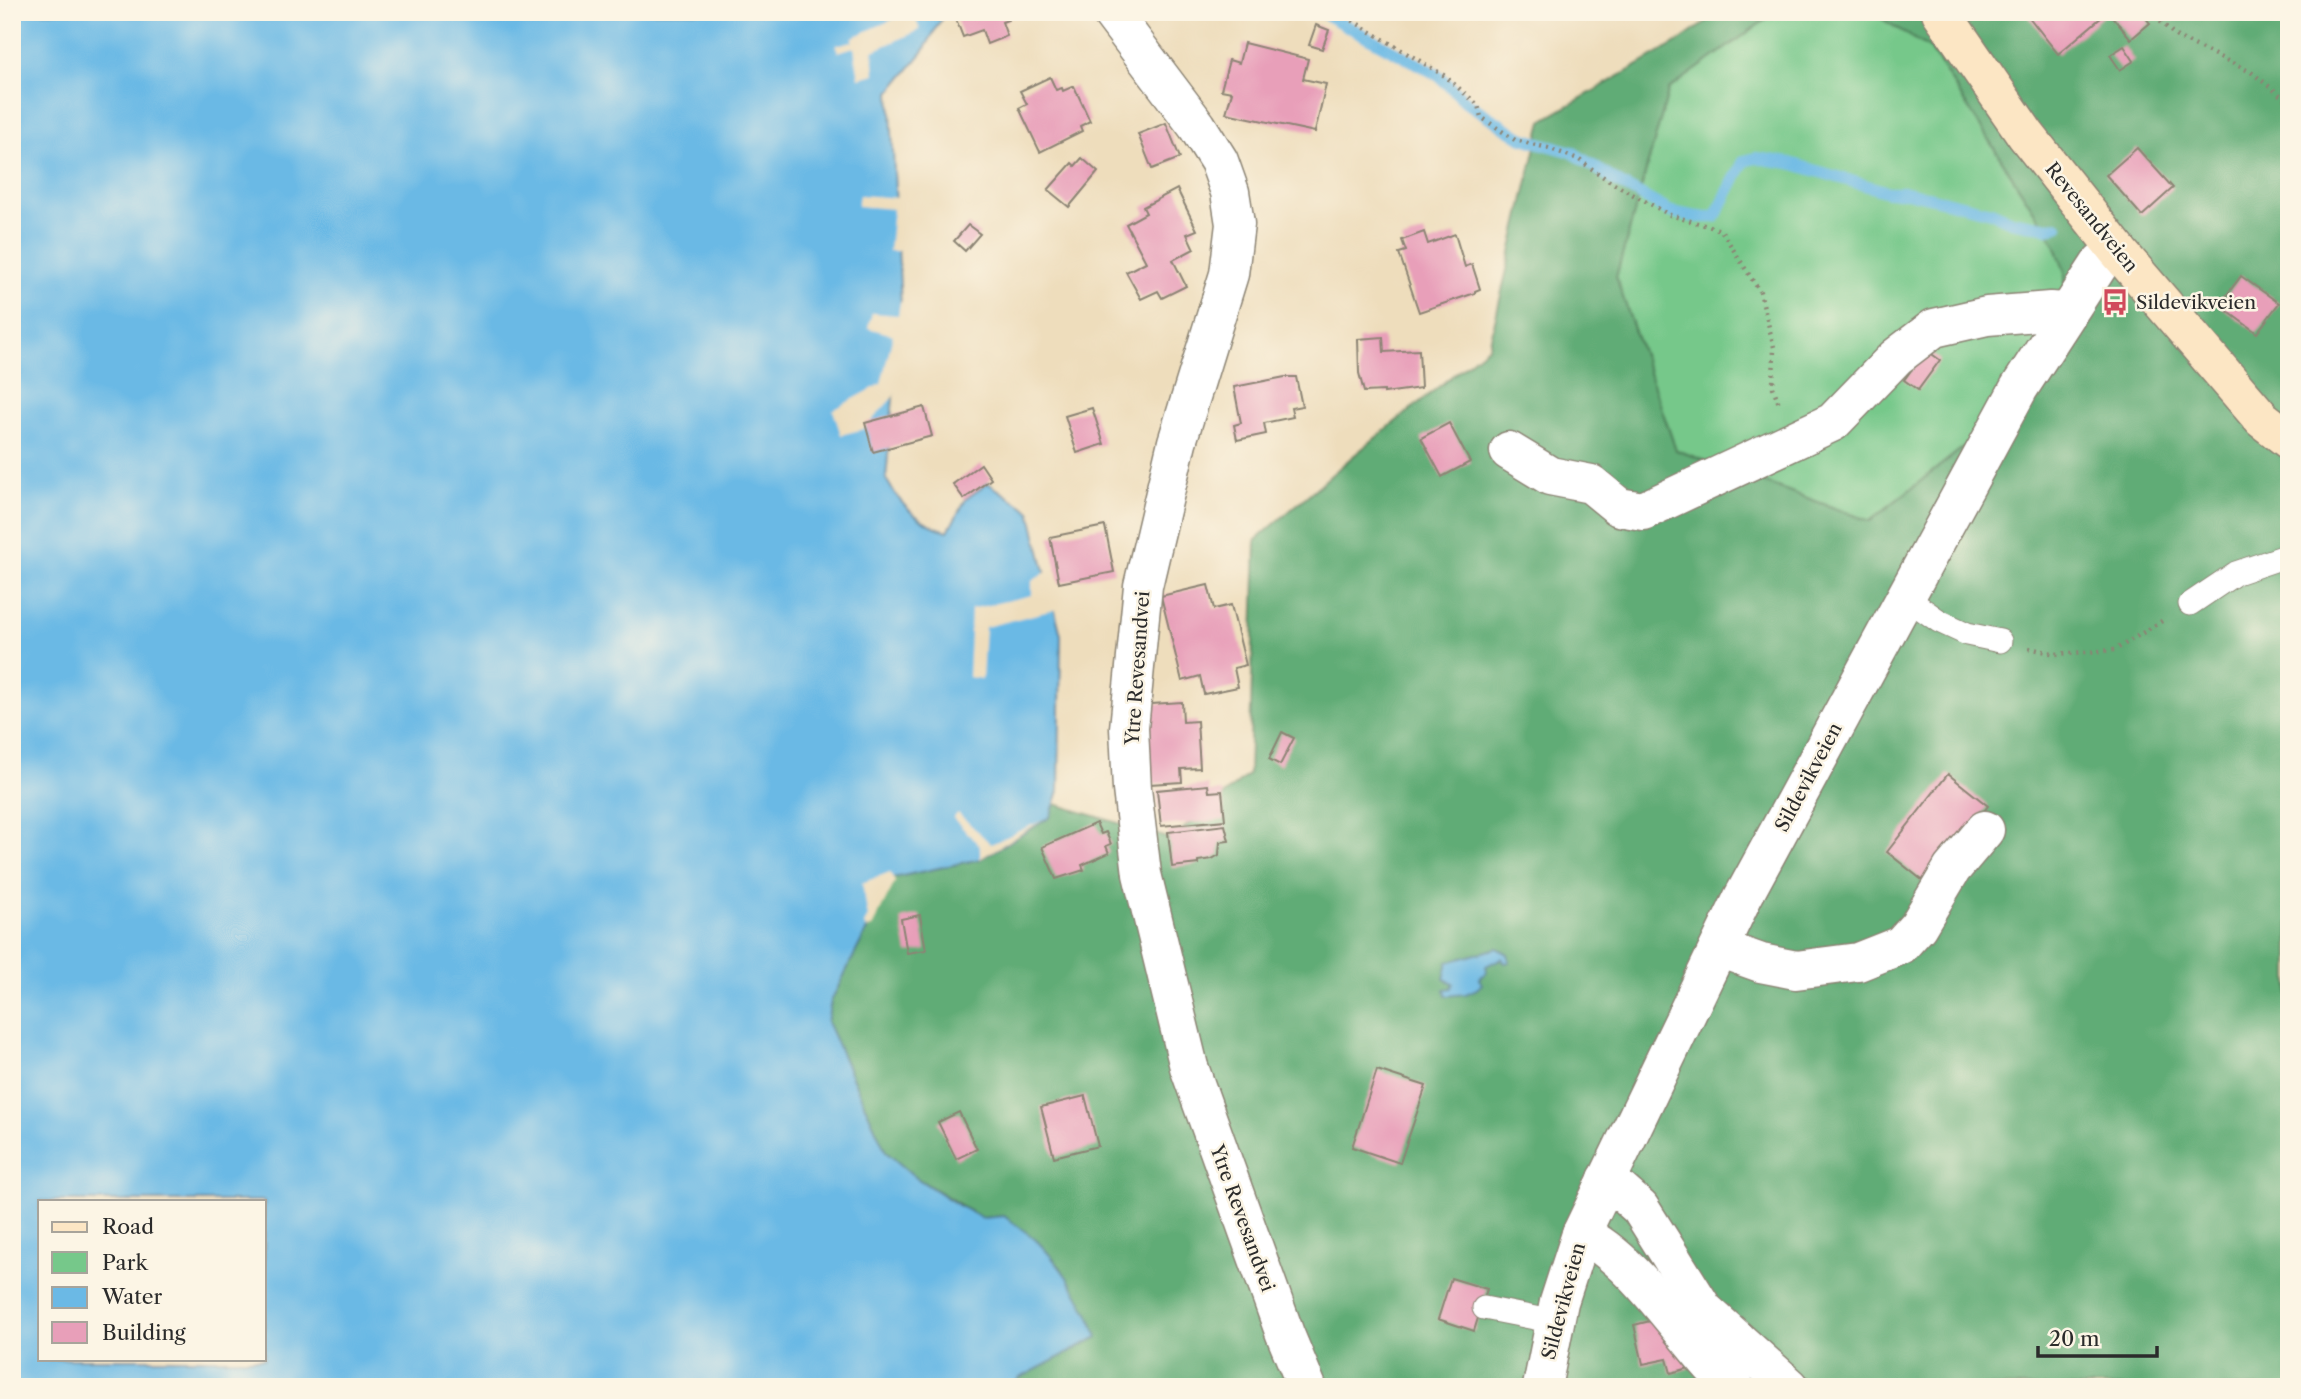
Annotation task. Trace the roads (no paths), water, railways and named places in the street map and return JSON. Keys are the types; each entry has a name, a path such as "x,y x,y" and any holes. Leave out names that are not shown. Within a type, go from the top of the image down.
{"main road":[{"name":"Revesandveien","path":"1941,12 2026,135 2117,250 2262,419 2289,440"}],"street":[{"name":"Ytre Revesandvei","path":"1111,12 1197,126 1219,161 1230,192 1235,224 1229,274 1177,442 1143,586 1129,728 1132,789 1142,874 1189,1068 1284,1334 1307,1387"},
{"name":"Sildevikveien","path":"1542,1387 1555,1322 1581,1234 1743,897 2019,388 2101,262 2117,250"},
{"path":"1509,451 1550,476 1591,484 1619,507 1643,511 1833,422 1896,358 1934,328 1987,316 2068,312"},
{"path":"1719,948 1761,963 1796,970 1858,962 1901,945 1918,926 1952,869 1985,830"},
{"path":"1607,1179 1640,1208 1704,1310 1790,1387"},
{"path":"1581,1234 1596,1241 1642,1284 1713,1367 1735,1387"}],"lane":[{"path":"2190,604 2236,573 2289,555"},
{"path":"1905,597 1939,621 1967,634 2000,641"},
{"path":"1484,1308 1555,1322"}],"water":[{"path":"12,12 945,12 923,52 890,92 901,305 886,479 911,512 937,528 948,531 966,499 988,483 1030,511 1061,635 1059,791 1050,817 980,859 893,878 831,1001 827,1022 886,1152 915,1177 961,1207 982,1218 1004,1216 1035,1239 1057,1264 1087,1312 1098,1337 1018,1379 1013,1387 12,1387"},
{"path":"1497,948 1508,954 1510,962 1505,963 1502,958 1486,966 1487,972 1479,979 1482,984 1477,989 1466,994 1446,996 1445,989 1451,988 1453,983 1444,979 1448,962"}],"waterway":[{"path":"1321,12 1438,75 1467,103 1522,138 1572,152 1617,182 1671,212 1715,217 1744,161 1756,158 1790,163 1888,192 1907,192 1991,212 2011,221 2048,228 2057,226"}],"place":[{"name":"Sildevikveien","path":"2115,302"}]}
